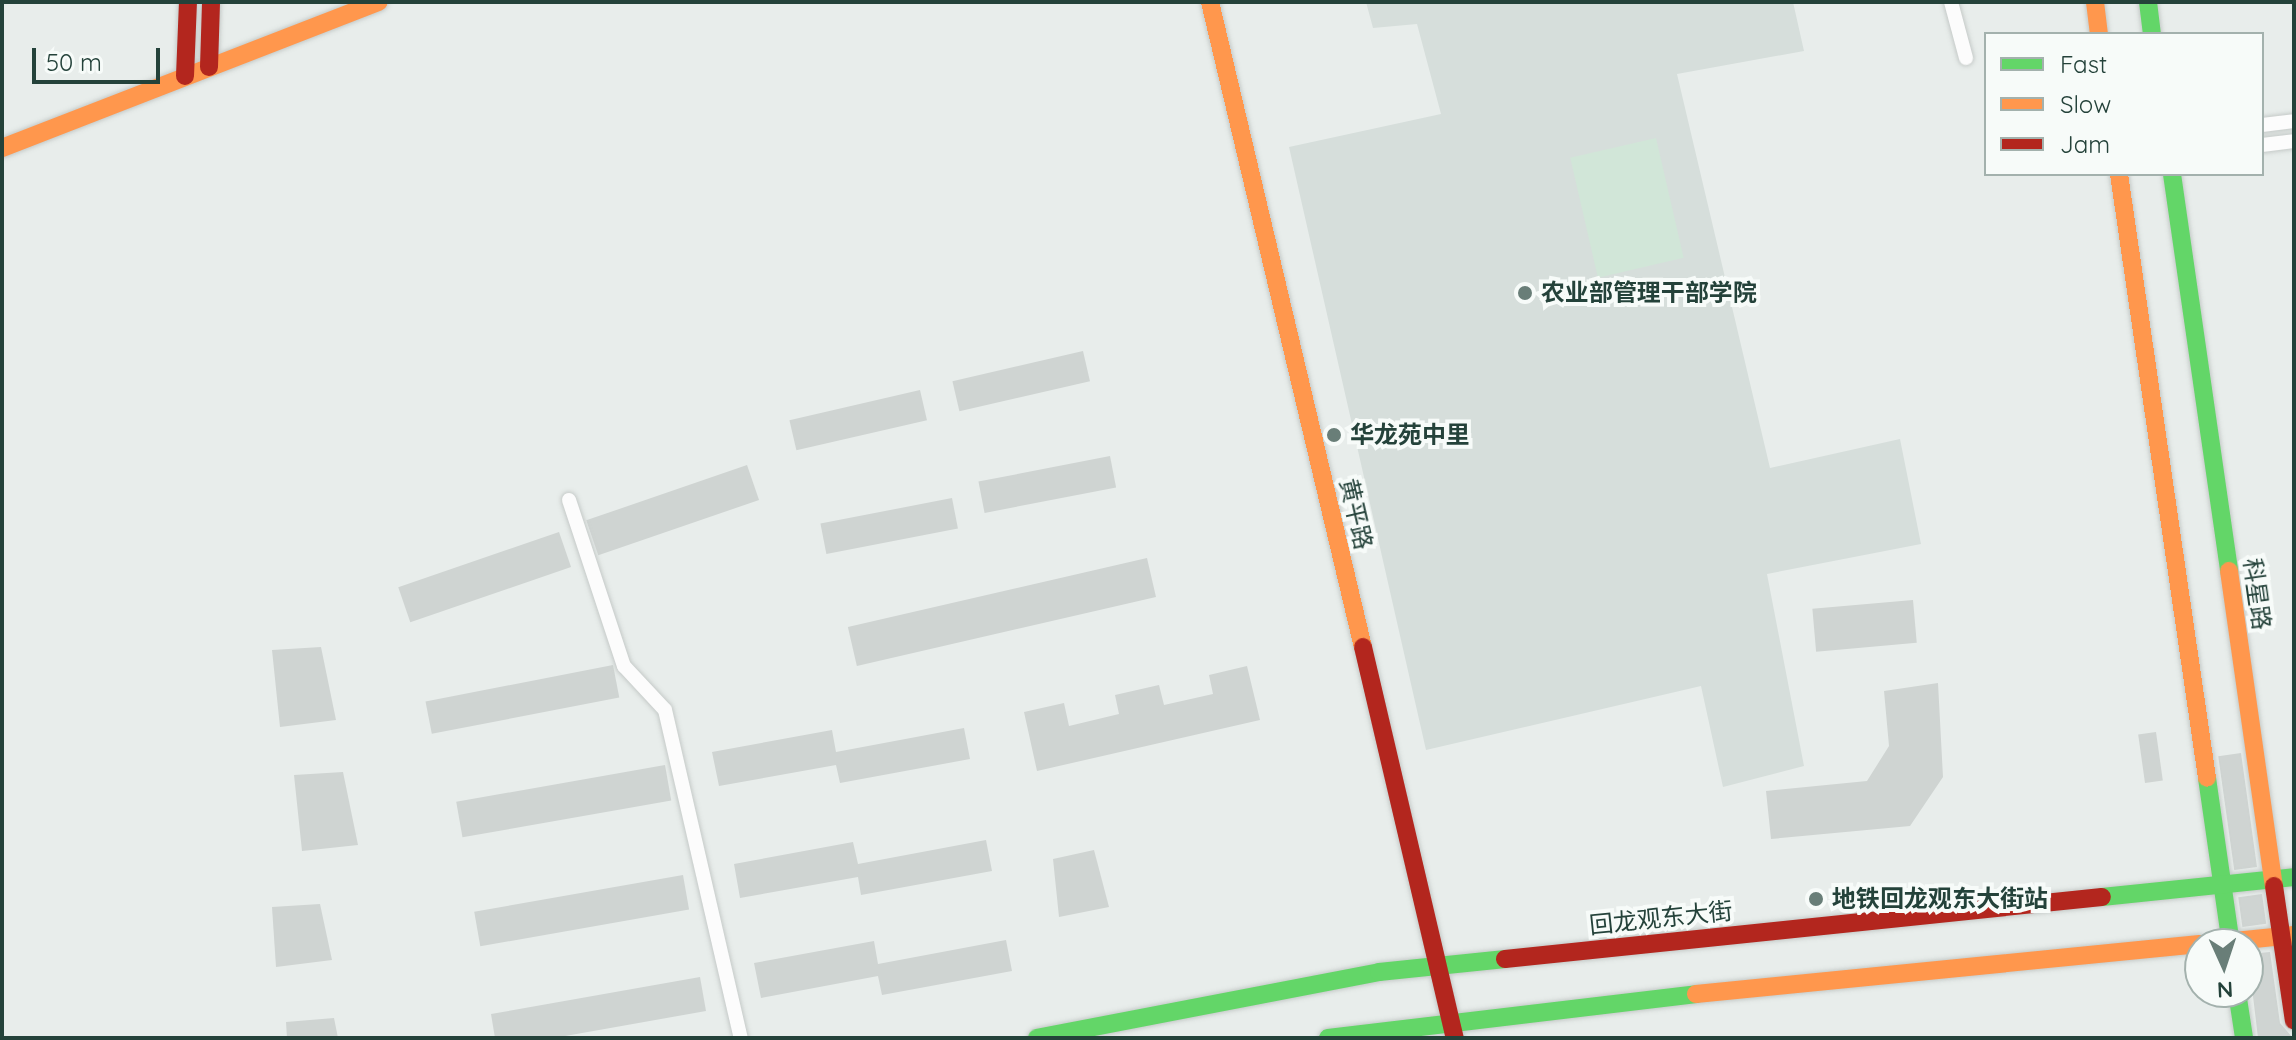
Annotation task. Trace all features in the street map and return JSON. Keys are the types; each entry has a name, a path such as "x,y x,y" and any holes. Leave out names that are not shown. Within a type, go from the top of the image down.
{"main road":[{"path":"185,76 188,2"},
{"path":"209,67 211,2"},
{"path":"2,148 379,2"},
{"name":"黄平路","path":"1210,2 1455,1038"},
{"path":"2095,2 2099,32"},
{"path":"2148,2 2152,32"},
{"path":"2119,176 2228,928"},
{"name":"科星路","path":"2172,176 2274,880 2288,935 2294,1021"},
{"name":"回龙观东大街","path":"1037,1038 1438,965 2294,877"},
{"path":"2264,938 2288,935"},
{"path":"1328,1038 1451,1018 2184,946"},
{"path":"2239,1008 2244,1038"}],"street":[{"path":"1951,2 1966,58"},
{"path":"2264,125 2294,121"},
{"path":"2264,145 2294,141"},
{"path":"569,500 624,666 665,710 741,1038"}],"shaded area":[{"name":"农业部管理干部学院","path":"1366,2 1793,2 1804,51 1677,74 1770,468 1900,439 1921,544 1767,574 1804,766 1723,787 1701,686 1426,750 1289,147 1441,114 1417,24 1373,28"}],"green space":[{"path":"1656,138 1684,258 1598,278 1570,158"}],"building":[{"path":"1083,351 1090,381 959,411 952,381"},
{"path":"920,390 927,420 796,450 789,420"},
{"path":"1110,456 1116,487 985,513 978,482"},
{"path":"747,465 759,500 598,555 586,520"},
{"path":"952,498 958,528 826,554 820,524"},
{"path":"559,532 571,567 410,622 398,587"},
{"path":"1147,558 1156,597 857,666 848,627"},
{"path":"1913,600 1917,643 1816,652 1812,609"},
{"path":"321,647 336,720 280,727 272,650"},
{"path":"613,665 619,697 432,734 426,701"},
{"path":"1247,666 1260,720 1037,771 1024,712 1064,703 1069,726 1119,714 1115,695 1159,685 1164,705 1213,694 1209,675"},
{"path":"1938,683 1943,777 1910,826 1771,839 1766,791 1867,781 1889,746 1884,691"},
{"path":"964,728 970,759 840,783 836,765 719,786 712,752 832,730 836,752"},
{"path":"2156,732 2163,781 2145,783 2138,735"},
{"path":"2241,753 2257,867 2234,870 2218,756"},
{"path":"665,765 671,800 462,837 456,802"},
{"path":"343,772 358,845 302,851 294,775"},
{"path":"986,840 992,871 861,895 858,877 740,898 734,864 853,842 858,864"},
{"path":"1094,850 1109,907 1059,917 1053,859"},
{"path":"683,875 689,909 480,946 474,912"},
{"path":"2262,894 2266,924 2242,927 2238,897"},
{"path":"320,904 332,960 276,967 272,907"},
{"path":"1006,940 1012,971 882,995 878,976 761,998 754,963 874,941 878,964"},
{"path":"2270,952 2280,1023 2293,1038 2258,1038 2254,1008 2264,1008 2264,953"},
{"path":"700,977 706,1011 554,1038 495,1038 491,1014"},
{"path":"334,1018 338,1038 287,1038 286,1022"}],"traffic: fast":[{"path":"2148,2 2152,32"},
{"path":"2172,176 2229,571"},
{"path":"2207,778 2229,928"},
{"path":"2102,897 2294,877"},
{"path":"1037,1038 1379,972 1505,959"},
{"path":"1328,1038 1696,994"},
{"path":"2239,1008 2244,1038"}],"traffic: slow":[{"path":"2,148 379,2"},
{"path":"1210,2 1363,647"},
{"path":"2095,2 2099,32"},
{"path":"2119,176 2207,778"},
{"path":"2229,571 2274,886"},
{"path":"2264,938 2294,935"},
{"path":"1696,994 2184,946"}],"traffic: jam":[{"path":"185,76 188,2"},
{"path":"209,67 211,2"},
{"path":"1363,647 1455,1038"},
{"path":"2274,886 2294,1021"},
{"path":"1505,959 2102,897"}],"place":[{"name":"农业部管理干部学院","path":"1525,293"},
{"name":"华龙苑中里","path":"1334,435"},
{"name":"地铁回龙观东大街站","path":"1816,899"}]}
